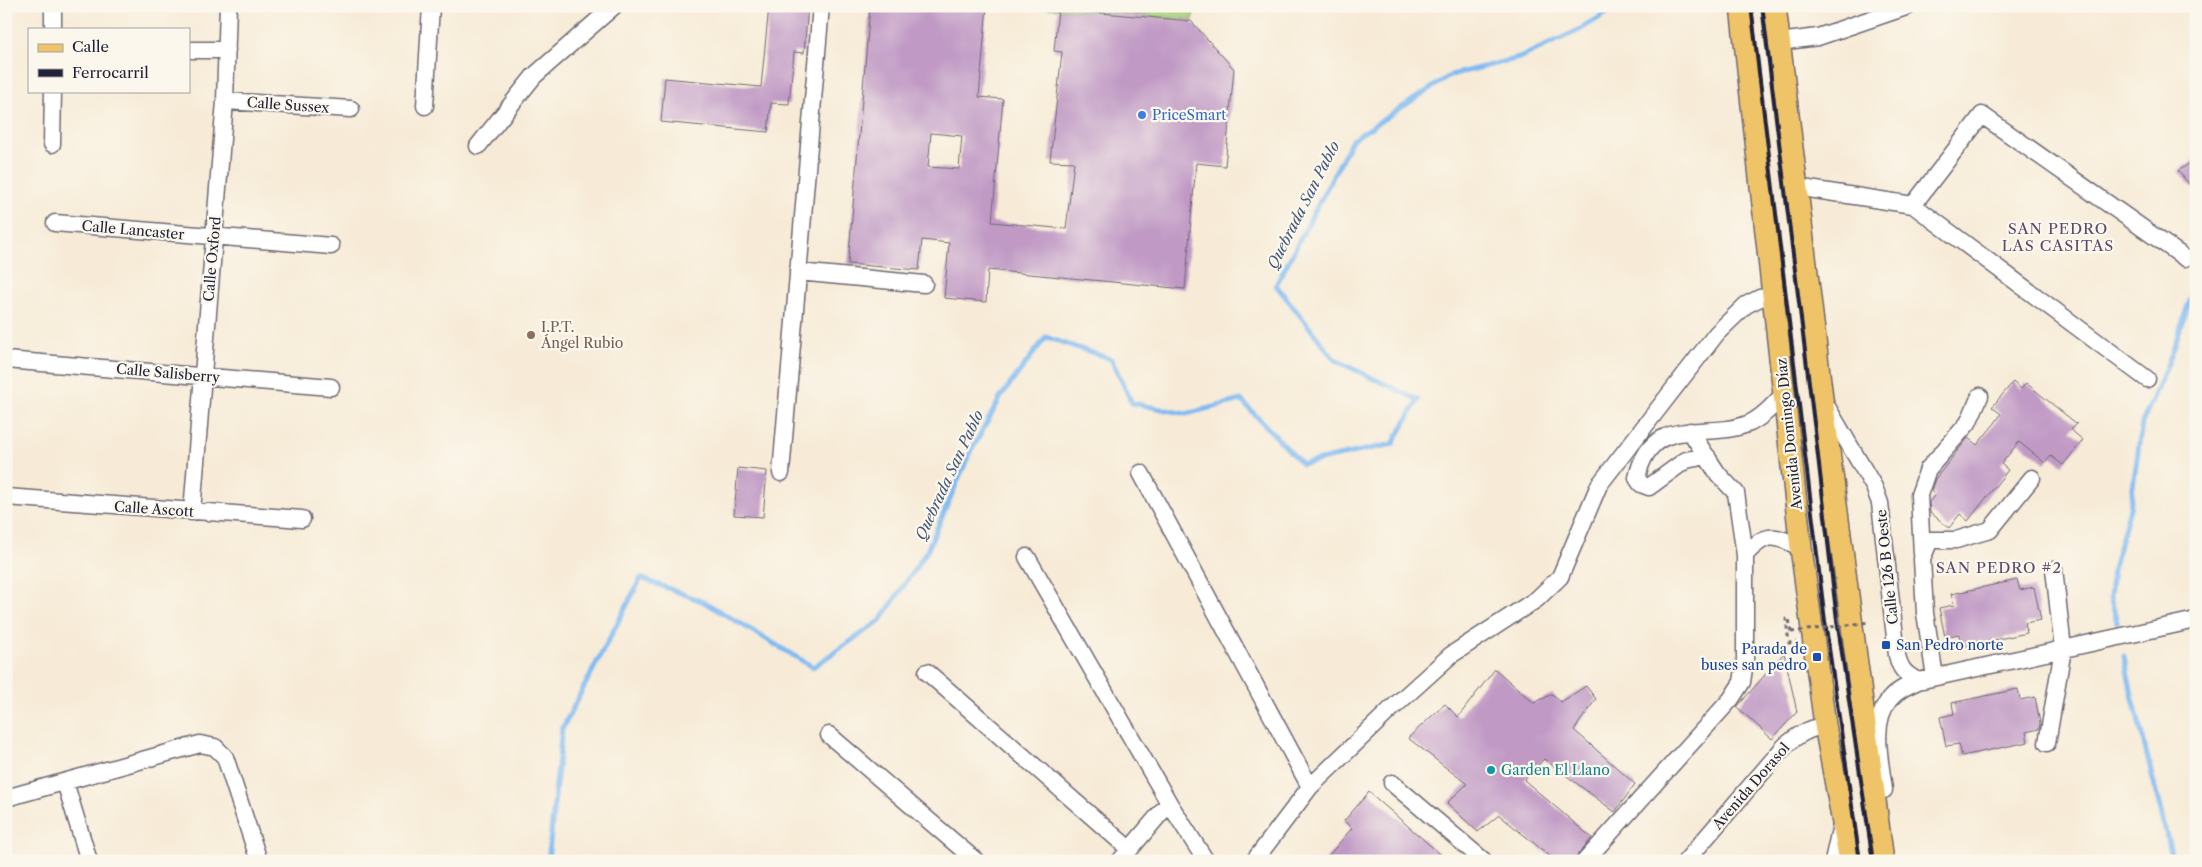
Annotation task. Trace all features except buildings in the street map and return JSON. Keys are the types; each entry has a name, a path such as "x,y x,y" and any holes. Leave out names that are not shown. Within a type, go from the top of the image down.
{"main road":[{"name":"Avenida Domingo Díaz","path":"1740,6 1774,296 1800,548 1825,725 1850,861"},
{"path":"1775,6 1822,398 1884,861"}],"street":[{"path":"53,6 53,28"},
{"name":"Calle Oxford","path":"192,512 225,102 228,6"},
{"path":"425,106 431,6"},
{"path":"478,146 534,76 614,6"},
{"path":"781,473 822,6"},
{"path":"1779,42 1818,37 1909,6"},
{"path":"190,50 227,50"},
{"path":"52,92 52,144"},
{"name":"Calle Sussex","path":"225,102 351,110"},
{"path":"1913,205 1982,115 2185,258"},
{"path":"1796,187 1913,205 2147,379"},
{"name":"Calle Lancaster","path":"54,223 331,246"},
{"path":"798,272 924,284"},
{"path":"1254,861 1310,787 1389,711 1451,655 1537,599 1560,577 1599,485 1717,333 1746,305 1760,298 1774,296"},
{"name":"Calle Salisberry","path":"6,360 330,387"},
{"path":"1707,456 1686,460 1649,487 1642,484 1637,478 1649,448 1674,433 1725,428 1749,423 1770,410 1784,393"},
{"path":"1935,677 1925,613 1919,495 1928,469 1968,423 1980,396"},
{"name":"Calle 126 B Oeste","path":"1822,398 1874,487 1880,503 1896,655 1899,666 1905,674 1918,681"},
{"path":"1585,861 1731,700 1742,682 1745,662 1745,554 1736,493 1718,474 1690,430"},
{"path":"1635,439 1649,448"},
{"path":"1141,473 1310,787"},
{"path":"1922,559 1930,540 1956,540 1990,530 2032,478"},
{"name":"Calle Ascott","path":"6,497 302,519"},
{"path":"1745,554 1758,540 1771,537 1786,541 1800,548"},
{"path":"1027,557 1168,803 1206,861"},
{"path":"2048,743 2063,649 2054,569"},
{"path":"1884,861 1888,829 1879,725 1882,712 1888,700 1898,692 1918,681 2196,620"},
{"path":"927,672 1125,855 1168,803"},
{"name":"Avenida Dorasol","path":"1686,861 1784,746 1797,735 1810,728 1825,725"},
{"path":"829,735 976,861"},
{"path":"6,798 200,744 214,746 225,757 259,861"},
{"path":"65,782 89,861"},
{"path":"1392,783 1484,861"},
{"path":"1833,861 1843,820"}],"path":[{"path":"1789,643 1786,618 1789,618 1791,632 1870,622"}],"green space":[{"path":"1047,6 1194,6 1193,20 1046,8"}],"waterway":[{"name":"Quebrada San Pablo","path":"548,861 562,729 641,578 704,602 813,667 880,621 927,551 969,455 1002,395 1046,337 1111,359 1132,403 1186,414 1241,400 1302,464 1393,444 1418,400 1335,360 1276,285 1352,140 1451,75 1519,58 1579,30 1618,6"},
{"path":"2117,622 2110,597 2113,569 2130,508 2142,423 2171,356 2196,281"},
{"path":"2124,656 2173,861"}],"railway":[{"path":"1751,6 1825,621 1860,861"},
{"path":"1762,6 1837,620 1873,861"}],"place":[{"name":"PriceSmart","path":"1142,115"},
{"name":"I.P.T. Ángel Rubio","path":"531,335"},
{"name":"San Pedro norte","path":"1886,645"},
{"name":"Parada de buses san pedro","path":"1817,657"},
{"name":"Garden El Llano","path":"1491,770"}],"district":[{"name":"SAN PEDRO LAS CASITAS","path":"2058,236"},
{"name":"SAN PEDRO #2","path":"1999,567"}]}
